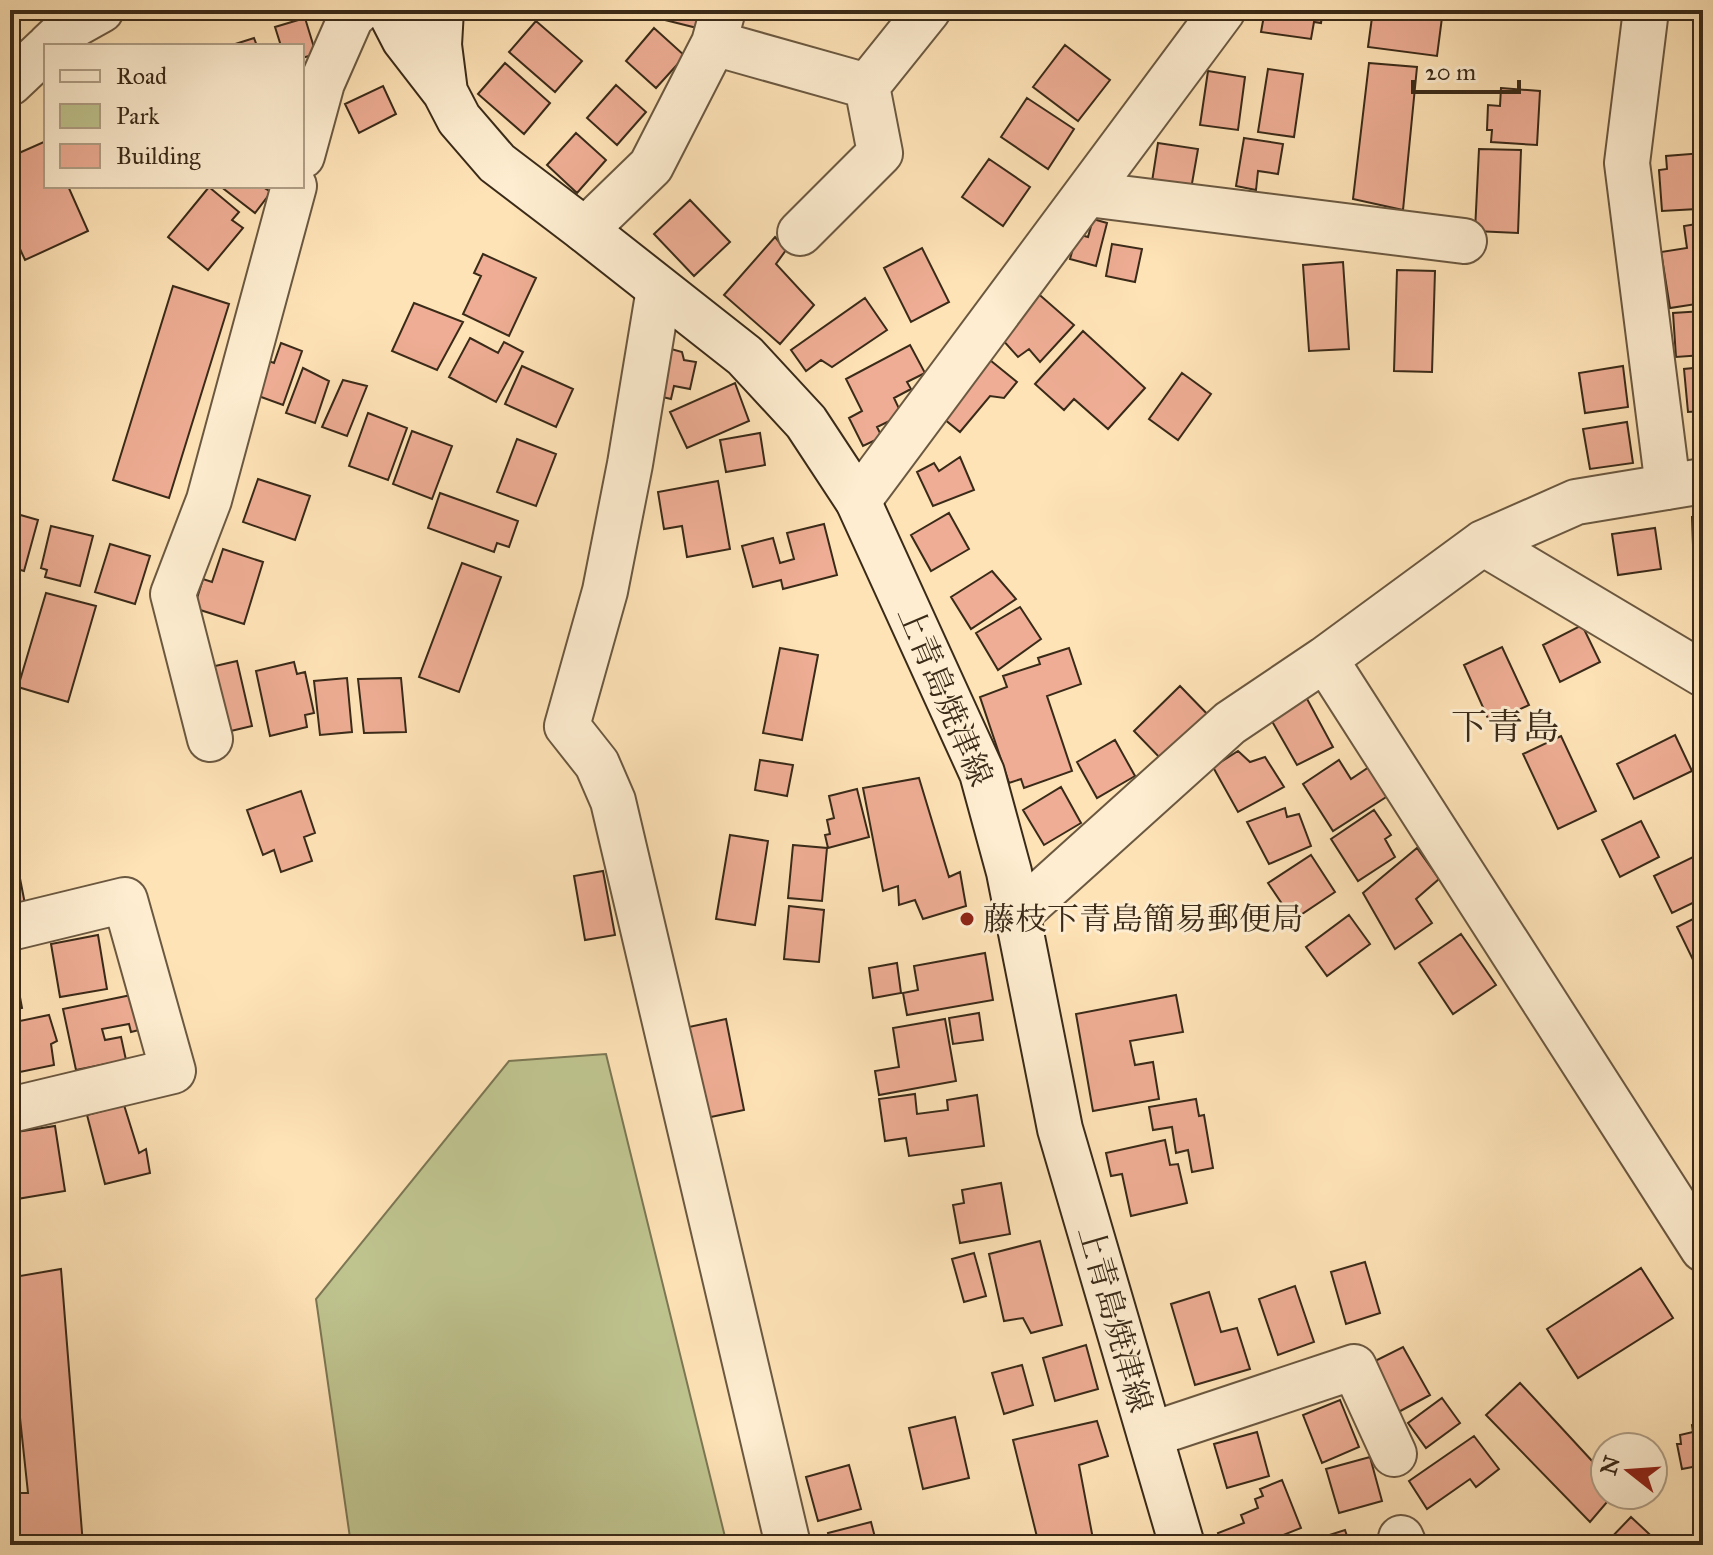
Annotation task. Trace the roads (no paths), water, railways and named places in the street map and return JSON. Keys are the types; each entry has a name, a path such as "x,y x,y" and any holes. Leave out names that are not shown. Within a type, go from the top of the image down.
{"street":[{"path":"51,44 67,29 101,10"},
{"path":"304,149 322,83 351,17 359,10"},
{"path":"389,10 404,39 445,92"},
{"name":"上青島焼津線","path":"441,10 439,45 445,92 459,119 497,163 745,356 806,422 858,501 982,773 1009,872 1060,1129 1182,1545"},
{"path":"800,233 880,153 867,86 928,10"},
{"path":"858,501 1223,10"},
{"path":"1017,915 1230,723 1325,659 1483,543 1576,502 1685,484 1627,163 1646,10"},
{"path":"585,230 651,166 719,27 867,86"},
{"path":"10,83 44,51"},
{"path":"210,739 173,594 209,500 293,188"},
{"path":"1088,194 1464,241"},
{"path":"659,289 605,591 567,726 597,764 613,801 788,1545"},
{"path":"1483,543 1703,674"},
{"path":"1325,659 1703,1249"},
{"path":"10,928 125,900 173,1071 10,1110"},
{"path":"1150,1435 1354,1367 1394,1454"}],"place":[{"name":"藤枝下青島簡易郵便局","path":"967,919"}],"district":[{"name":"下青島","path":"1505,727"}]}
